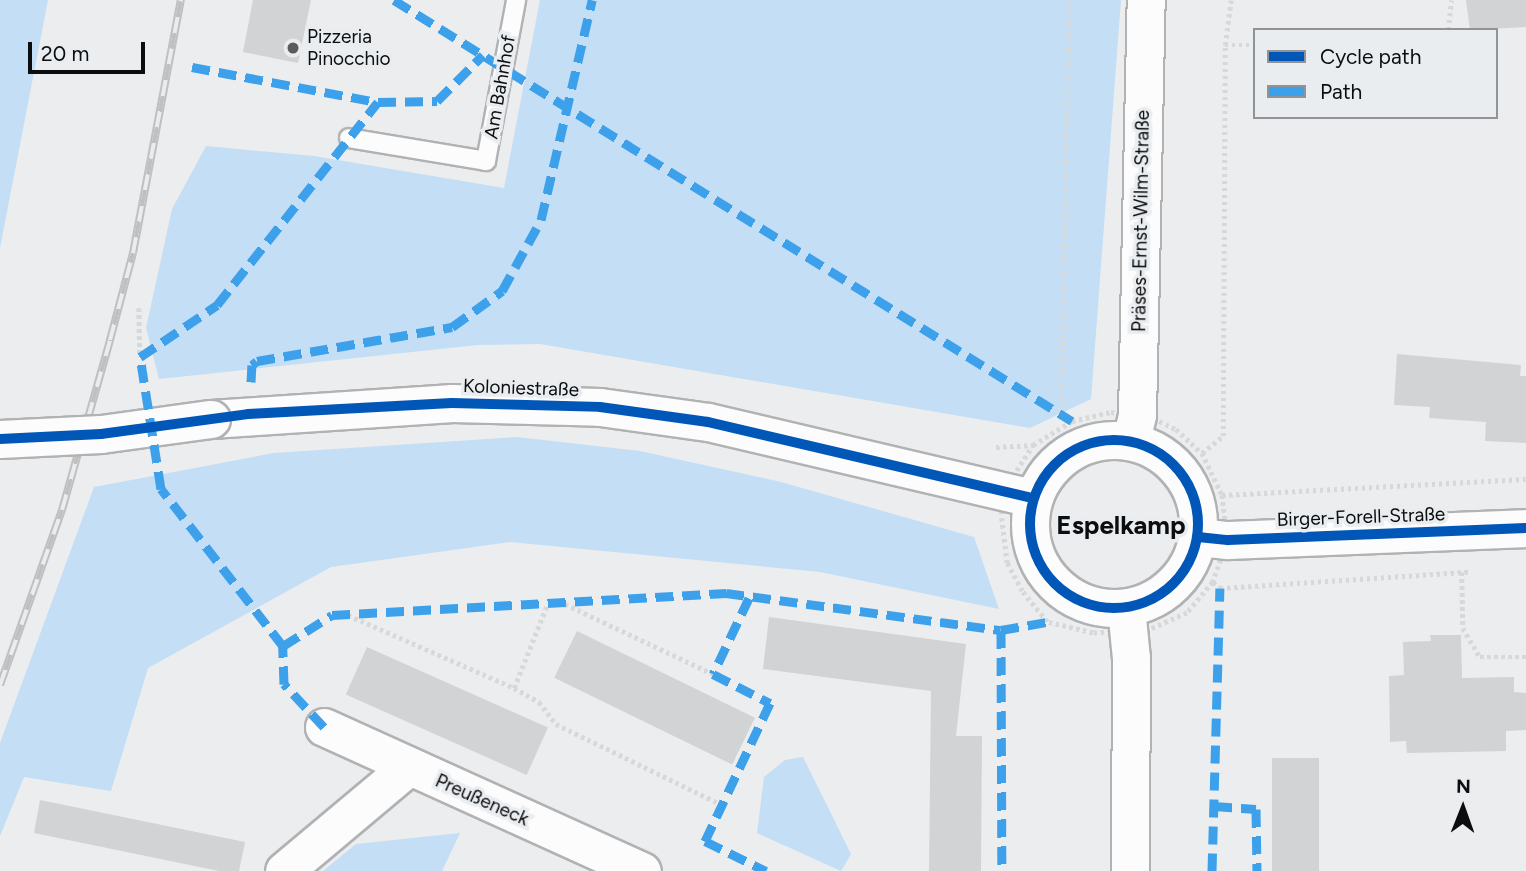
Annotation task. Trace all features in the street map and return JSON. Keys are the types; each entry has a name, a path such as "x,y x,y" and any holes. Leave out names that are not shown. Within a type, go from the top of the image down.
{"street":[{"name":"Präses-Ernst-Wilm-Straße","path":"1134,428 1146,0"},
{"name":"Koloniestraße","path":"0,439 101,434 211,419 452,403 600,407 708,422 881,465 1019,493"},
{"path":"1134,428 1183,476 1213,539 1189,562 1173,584 1127,621 1071,597 1049,579 1035,554 1019,493 1071,451 1134,428"},
{"name":"Birger-Forell-Straße","path":"1213,539 1526,528"},
{"path":"1127,621 1130,871"},
{"name":"Preußeneck","path":"324,727 642,871"},
{"path":"284,871 408,767"}],"lane":[{"name":"Am Bahnhof","path":"349,138 486,161 516,0"}],"path":[{"path":"1061,415 1069,0"},
{"path":"1202,453 1223,436 1225,45 1231,0"},
{"path":"1448,28 1451,0"},
{"path":"1225,45 1253,45"},
{"path":"139,308 140,357"},
{"path":"1111,412 1134,428 1176,429 1202,453 1222,495 1213,539 1213,582 1187,613 1146,631 1127,621 1093,633 1047,622 1007,563 1002,533 1019,493 1033,445 1049,431 1087,415 1111,412"},
{"path":"1222,495 1526,479"},
{"path":"1462,572 1463,628 1480,657 1526,657"},
{"path":"1213,582 1220,588 1474,572"},
{"path":"565,604 713,674"},
{"path":"514,688 547,605"},
{"path":"348,615 514,688 539,702 556,724 722,805"}],"shaded area":[{"path":"0,0 48,0 0,248"},
{"path":"540,0 1121,0 1091,399 1030,428 540,344 478,345 159,379 146,328 172,209 206,146 314,156 504,188"},
{"path":"517,437 640,451 781,482 974,537 999,609 820,572 510,542 331,567 148,668 111,791 24,777 0,836 0,743 94,487 274,453"},
{"path":"803,757 851,854 841,871 757,833 764,777 785,760"},
{"path":"460,833 442,871 323,871 356,844"}],"building":[{"path":"253,0 311,0 298,63 243,52"},
{"path":"1466,0 1526,0 1526,27 1470,28"},
{"path":"1397,354 1521,365 1520,376 1526,376 1526,443 1485,441 1486,422 1429,418 1430,407 1394,405"},
{"path":"769,617 966,644 956,736 982,736 981,871 929,871 931,691 763,669"},
{"path":"577,631 755,718 732,765 554,678"},
{"path":"1430,635 1461,635 1462,678 1514,677 1514,692 1526,693 1526,730 1506,731 1506,751 1407,753 1406,741 1390,742 1389,676 1404,675 1403,642 1431,641"},
{"path":"367,647 548,728 527,775 346,695"},
{"path":"1272,758 1319,758 1319,871 1272,871"},
{"path":"40,800 245,842 239,871 219,871 34,833"}],"railway":[{"path":"0,685 62,510 133,253 181,0"}],"marked path":[{"path":"394,0 1072,421"},
{"path":"251,382 252,365 257,361 452,327 502,291 541,220 592,0"},
{"path":"192,67 378,102 437,101 483,55"},
{"path":"283,646 161,489 140,357 217,305 378,102"},
{"path":"1212,871 1220,588"},
{"path":"324,727 284,684 283,646 332,615 726,593 1001,630 1047,622"},
{"path":"749,598 713,674 770,703 705,841 766,871"},
{"path":"1001,630 1002,871"},
{"path":"1214,806 1256,809 1257,871"}],"cycle path":[{"path":"0,439 101,434 248,414 452,403 600,407 708,422 1033,498"},
{"path":"1114,440 1146,447 1161,454 1173,465 1184,477 1191,492 1198,524 1191,556 1184,571 1173,583 1161,594 1146,601 1114,608 1082,601 1067,594 1055,583 1044,571 1037,556 1030,524 1037,492 1044,477 1055,465 1067,454 1082,447 1114,440"},
{"path":"1198,537 1228,540 1526,528"}],"place":[{"name":"Pizzeria Pinocchio","path":"293,48"}],"district":[{"name":"Espelkamp","path":"1121,526"}]}
